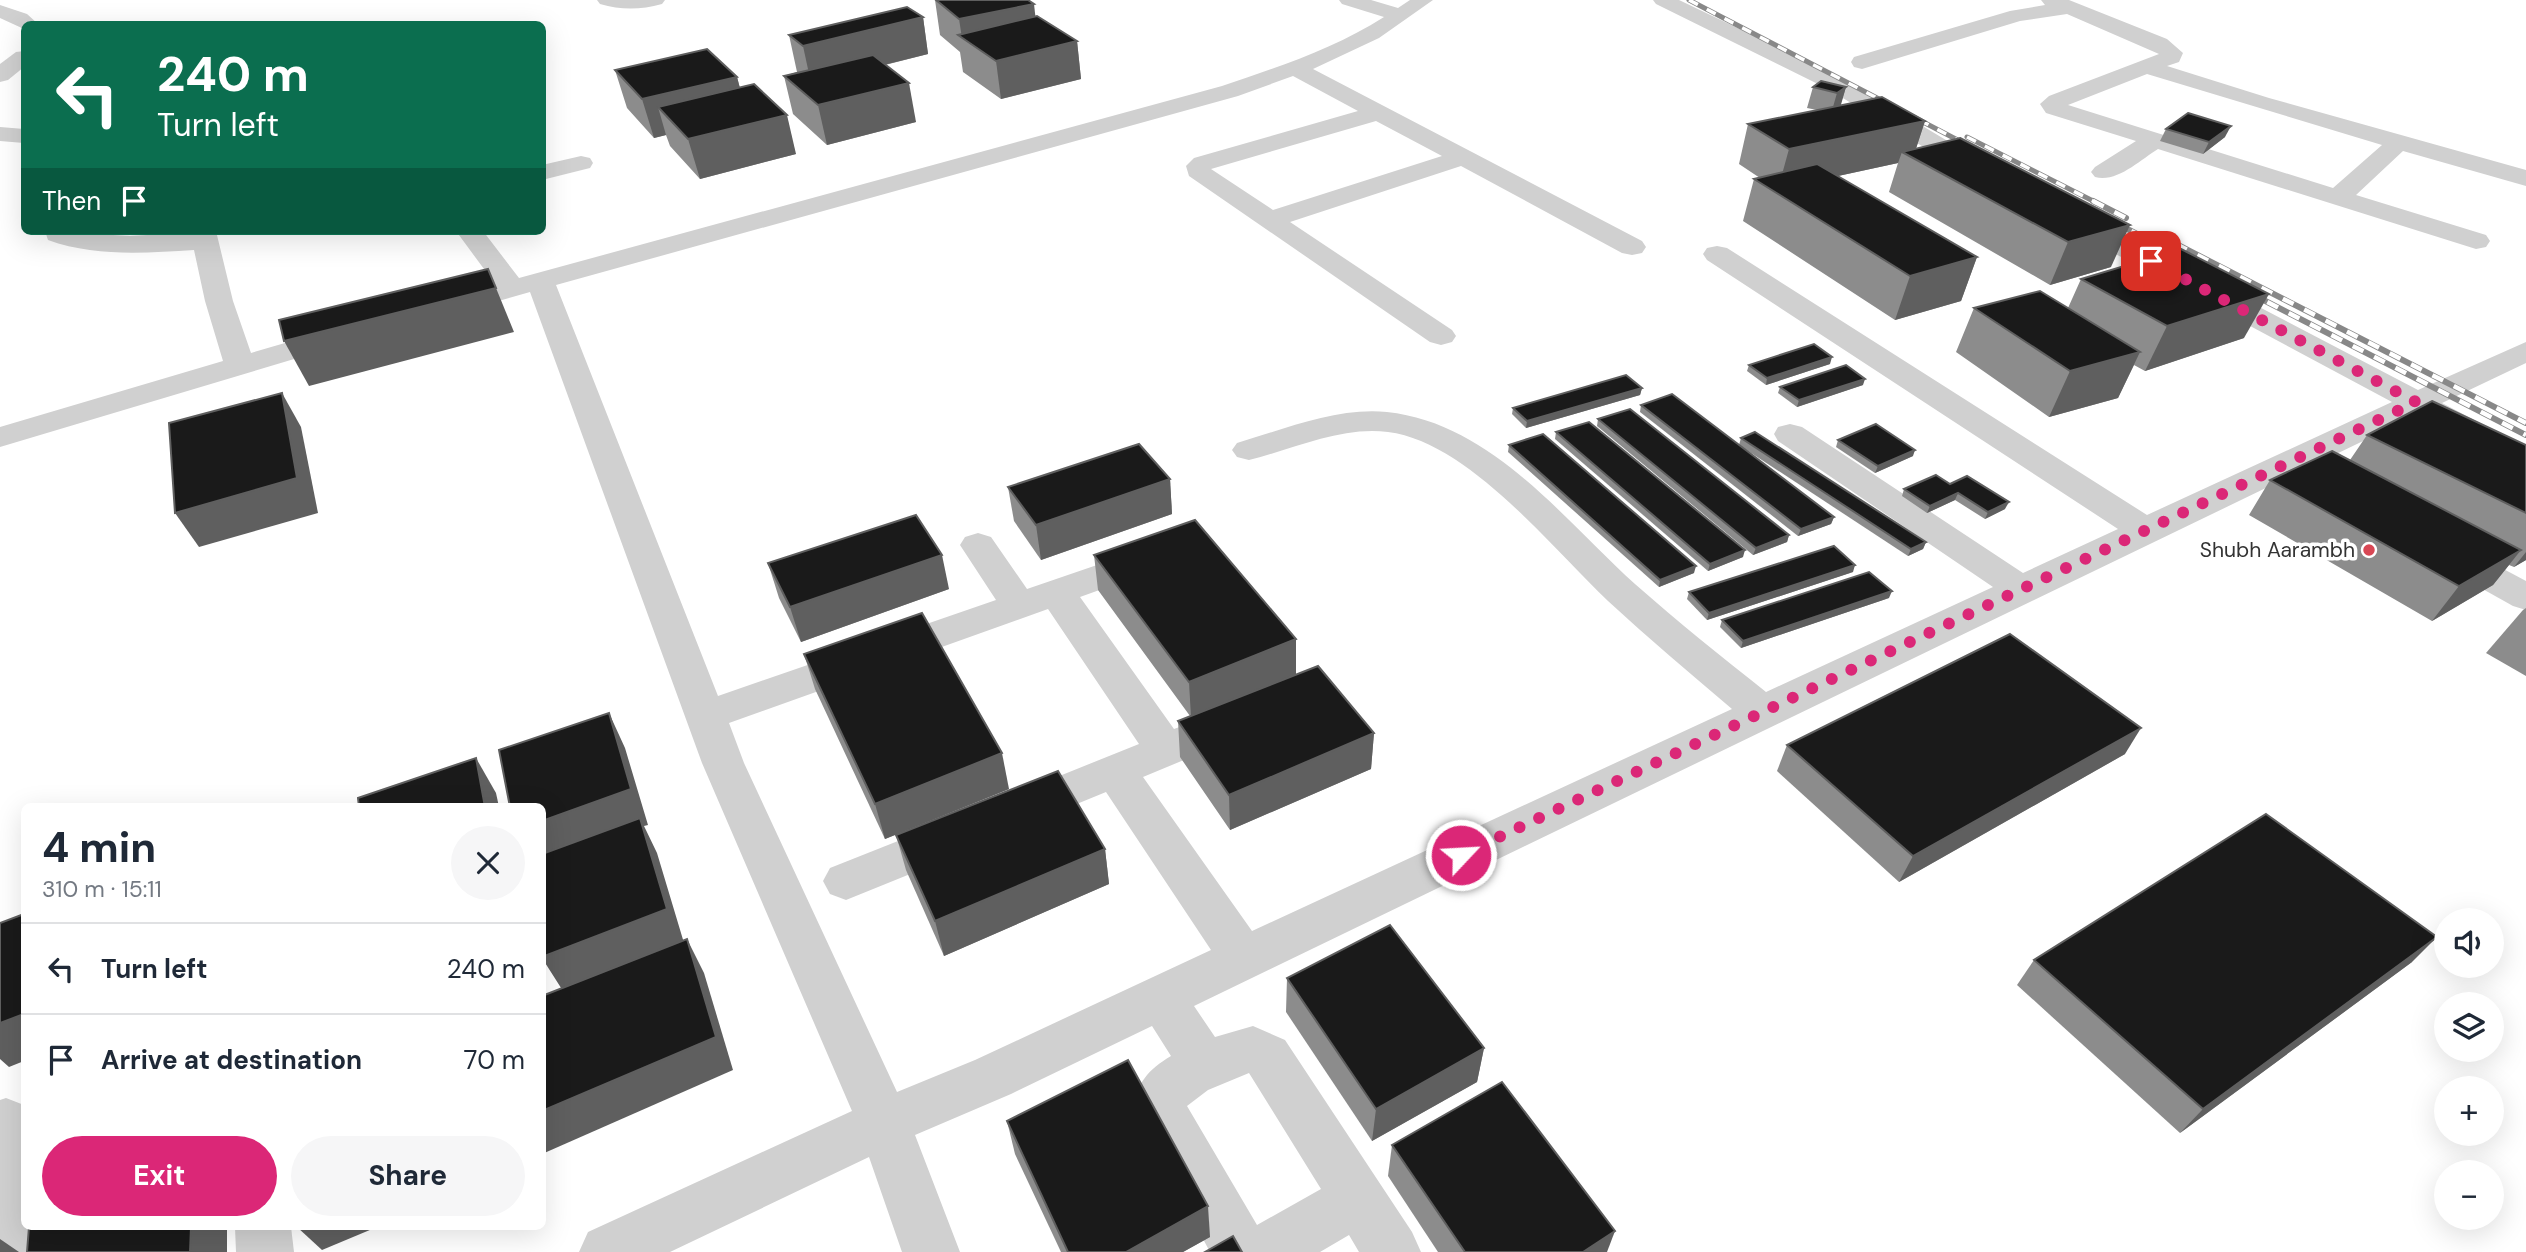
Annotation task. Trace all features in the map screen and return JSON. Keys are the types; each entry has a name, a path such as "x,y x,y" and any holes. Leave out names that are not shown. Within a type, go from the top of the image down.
{"street":[{"path":"607,0 621,4 655,0"},
{"path":"1349,0 1400,15"},
{"path":"422,314 1230,91 1294,68 1372,34 1423,0"},
{"path":"1663,0 1836,84 1935,146 1997,179"},
{"path":"1862,62 2059,4 2159,44 2172,53 2171,57 2052,104 2062,112 2476,241"},
{"path":"0,11 24,21"},
{"path":"0,75 21,59"},
{"path":"2147,67 2526,178"},
{"path":"1294,68 1380,111 1632,247"},
{"path":"1380,111 1198,166 1203,176 1441,336"},
{"path":"0,134 21,136"},
{"path":"2104,172 2153,141"},
{"path":"2337,198 2399,142"},
{"path":"1269,220 1465,158"},
{"path":"546,172 581,163"},
{"path":"2059,212 2526,460"},
{"path":"60,235 70,241 130,243 204,236 219,301 239,364"},
{"path":"473,235 527,285 705,716 783,899 884,1123 931,1252"},
{"path":"1717,254 2146,530"},
{"path":"0,437 239,364 369,328"},
{"path":"608,1252 884,1123 993,1077 2526,351"},
{"path":"1250,450 1354,422 1390,422 1434,433 1483,465 1559,529 1618,590 1763,712"},
{"path":"1790,434 2021,589"},
{"path":"2282,466 2321,486"},
{"path":"2417,538 2526,597"},
{"path":"978,545 1019,606"},
{"path":"705,716 1179,549"},
{"path":"1057,593 1167,750"},
{"path":"846,881 1261,711"},
{"path":"1115,771 1243,958"},
{"path":"1161,997 1205,1066"},
{"path":"1241,1252 1160,1110 1161,1096 1170,1085 1243,1049 1256,1049 1267,1056 1392,1252"},
{"path":"6,1123 8,1224 20,1238 45,1235 57,1230"},
{"path":"1265,1252 1358,1199"},
{"path":"263,1230 265,1252"}],"building":[{"path":"936,0 1028,0 1034,4 959,19"},
{"path":"907,7 923,17 803,46 789,35"},
{"path":"1037,16 1077,41 996,61 958,35"},
{"path":"707,49 737,77 642,99 615,70"},
{"path":"873,55 909,83 818,105 784,76"},
{"path":"1821,81 1846,87 1837,93 1813,87"},
{"path":"754,84 787,115 688,139 658,107"},
{"path":"1882,97 1925,121 1789,149 1748,124"},
{"path":"2188,113 2231,126 2209,142 2166,129"},
{"path":"1960,138 2130,225 2068,242 1902,152"},
{"path":"1817,164 1977,257 1910,276 1754,179"},
{"path":"2181,249 2269,294 2167,326 2081,279"},
{"path":"488,269 496,288 284,341 279,320"},
{"path":"2040,291 2140,352 2070,371 1974,308"},
{"path":"1814,344 1832,357 1767,378 1749,365"},
{"path":"1846,365 1865,379 1799,400 1780,387"},
{"path":"1626,375 1642,388 1527,421 1513,408"},
{"path":"282,393 297,478 175,513 169,423"},
{"path":"1672,394 1834,517 1801,529 1641,405"},
{"path":"2432,401 2526,445 2526,513 2367,435"},
{"path":"1630,409 1789,535 1756,548 1598,419"},
{"path":"1589,422 1745,550 1710,564 1556,432"},
{"path":"1876,424 1915,450 1878,466 1838,440"},
{"path":"1755,432 1926,542 1911,549 1741,438"},
{"path":"1543,434 1696,566 1660,580 1509,445"},
{"path":"1139,444 1170,479 1036,525 1008,487"},
{"path":"2332,451 2521,550 2459,586 2270,480"},
{"path":"1936,475 1950,484 1967,476 2009,502 1988,512 1958,493 1930,506 1904,489"},
{"path":"916,515 942,555 790,607 768,563"},
{"path":"1195,520 1296,639 1189,682 1094,555"},
{"path":"1834,546 1855,565 1709,613 1689,592"},
{"path":"1869,572 1892,591 1743,641 1722,620"},
{"path":"922,613 1002,753 875,804 804,654"},
{"path":"2010,634 2141,728 1913,856 1787,745"},
{"path":"1318,666 1374,733 1229,795 1178,721"},
{"path":"609,713 631,789 546,820 546,803 509,803 499,750"},
{"path":"476,758 484,803 359,803 358,798"},
{"path":"1058,771 1105,849 935,921 896,835"},
{"path":"2266,814 2434,935 2434,939 2203,1109 2034,960"},
{"path":"640,818 667,909 546,955 546,853"},
{"path":"21,915 21,1015 0,1023 0,923"},
{"path":"1390,925 1484,1048 1376,1109 1287,978"},
{"path":"687,939 716,1037 546,1109 546,994"},
{"path":"1128,1060 1208,1206 1126,1252 1068,1252 1007,1121"},
{"path":"1502,1082 1615,1231 1583,1252 1465,1252 1392,1145"},
{"path":"29,1230 191,1230 190,1252 27,1252"},
{"path":"1233,1236 1242,1252 1205,1252"}],"railway":[{"path":"1689,0 1973,148"},
{"path":"1967,137 2097,203"},
{"path":"2093,201 2126,218"},
{"path":"2110,220 2187,260"},
{"path":"2176,244 2526,423"},
{"path":"2246,291 2526,435"}],"place":[{"name":"Shubh Aarambh","path":"2369,550"}],"route":[{"path":"1461,855 2416,402 2151,261"}]}
